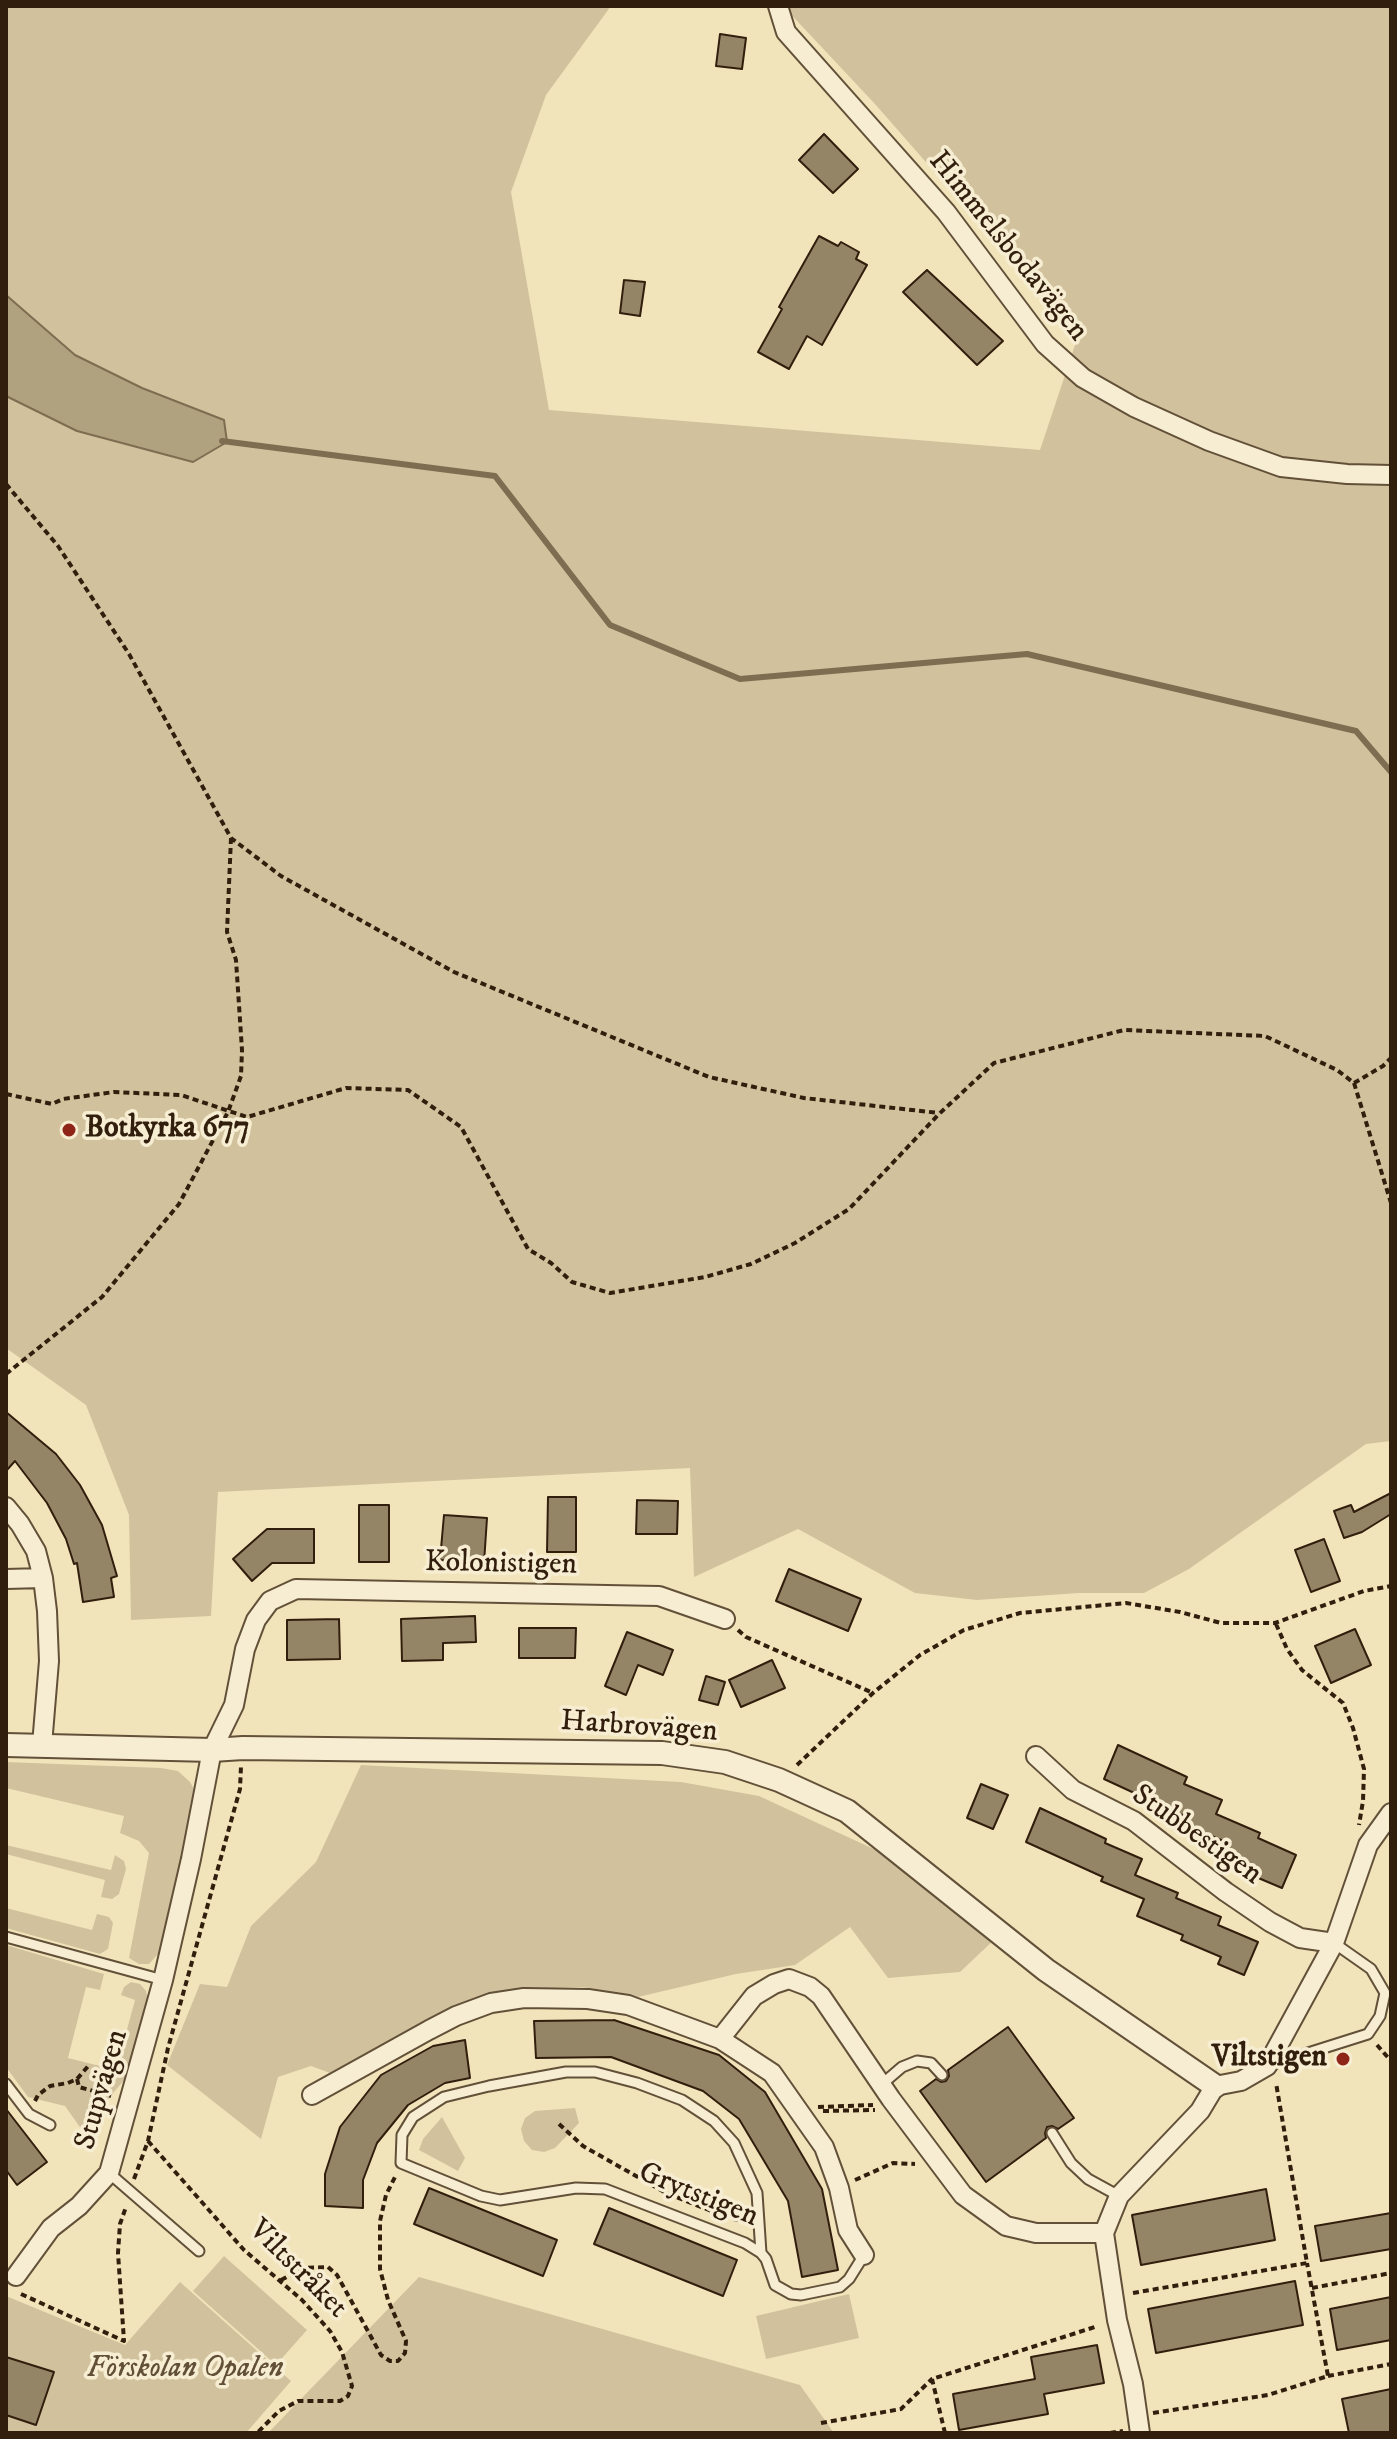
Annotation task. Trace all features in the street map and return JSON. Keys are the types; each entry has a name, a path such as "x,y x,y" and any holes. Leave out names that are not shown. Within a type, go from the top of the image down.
{"street":[{"name":"Himmelsbodavägen","path":"778,6 786,32 946,212 1045,344 1083,378 1134,407 1209,441 1281,467 1391,475"},
{"path":"6,1507 36,1551 43,1578 49,1661 42,1745"},
{"path":"6,1579 43,1578"},
{"name":"Kolonistigen","path":"212,1750 234,1705 245,1649 256,1620 270,1601 296,1589 659,1596 725,1619"},
{"name":"Harbrovägen","path":"6,1745 212,1750 662,1753 725,1762 779,1780 847,1811 1046,1970 1215,2086"},
{"name":"Stupvägen","path":"14,2283 51,2228 79,2206 109,2173 163,1980 212,1750"},
{"name":"Stubbestigen","path":"1036,1756 1073,1790 1134,1821 1270,1922 1300,1938 1334,1943"},
{"path":"1139,2424 1117,2320 1104,2233 1119,2196 1200,2111 1215,2086 1241,2081 1267,2066 1334,1943 1368,1845 1391,1813"},
{"path":"720,2039 754,1996 774,1984 789,1979 810,1987 821,1996 890,2097 963,2195 1006,2226 1036,2233 1104,2233"},
{"name":"Grytstigen","path":"312,2095 456,2016 491,2003 524,1998 588,1999 628,2005 720,2039 772,2073 824,2147 839,2188 848,2230 864,2255"}],"lane":[{"path":"6,1937 163,1980"},
{"path":"1267,2066 1368,2034 1380,2016 1385,1993 1371,1969 1334,1943"},
{"path":"890,2097 902,2067 917,2061 931,2063 942,2075"},
{"path":"401,2163 402,2135 413,2117 444,2097 566,2072 595,2072 682,2100 714,2121 734,2143 757,2193 761,2253"},
{"name":"Stupvägen","path":"6,2084 29,2114 50,2125"},
{"path":"1052,2133 1071,2163 1088,2179 1119,2196"},
{"name":"Grytstigen","path":"401,2163 481,2196 500,2200 576,2188 605,2189 745,2243 766,2259 775,2285 781,2291 801,2295 840,2287 864,2255"},
{"path":"109,2173 199,2251"}],"path":[{"path":"6,484 58,546 129,654 231,838 281,876 454,972 709,1077 804,1098 939,1114"},
{"path":"6,1374 102,1297 179,1204 228,1112 241,1076 242,1050 236,960 227,932 231,838"},
{"path":"6,1094 52,1104 63,1099 114,1092 181,1095 247,1117 346,1088 408,1090 461,1127 528,1249 551,1263 572,1282 610,1293 705,1277 751,1264 795,1243 849,1209 939,1114 994,1063 1124,1030 1265,1036 1337,1070 1354,1083 1391,1203"},
{"path":"1354,1083 1391,1058"},
{"path":"779,1780 873,1693 920,1655 964,1630 1020,1613 1126,1603 1221,1623 1275,1623 1364,1591 1391,1586"},
{"path":"725,1619 746,1637 873,1693"},
{"path":"1275,1623 1287,1649 1302,1670 1343,1703 1364,1769 1359,1827"},
{"path":"14,2283 124,2341 118,2253 120,2224 148,2141 168,2048 240,1789 243,1748"},
{"path":"1368,2034 1391,2061"},
{"path":"29,2114 38,2095 50,2086 77,2079 90,2064"},
{"path":"1267,2066 1276,2082 1328,2376"},
{"path":"77,2079 79,2087 129,2101"},
{"path":"800,2113 869,2111 890,2097"},
{"path":"800,2113 813,2107 871,2105 890,2097"},
{"path":"559,2124 583,2146 666,2193 729,2218 757,2224"},
{"name":"Viltstråket","path":"148,2141 244,2250 281,2280 330,2331 342,2352 352,2386 348,2396 340,2401 298,2401 279,2411 259,2431"},
{"path":"281,2280 304,2268 328,2267 337,2275 381,2355 390,2361 398,2361 405,2353 406,2341 388,2300 380,2269 380,2221 386,2195 401,2163"},
{"path":"862,2177 893,2163 941,2166"},
{"path":"1115,2296 1307,2263"},
{"path":"1312,2288 1391,2273"},
{"path":"821,2423 901,2409 932,2379 1117,2320"},
{"path":"1139,2424 1268,2395 1328,2376 1391,2364"},
{"path":"932,2379 945,2433"},
{"name":"Viltstråket","path":"259,2431 268,2433"}],"green space":[{"path":"6,6 611,6 546,95 511,192 549,410 1040,450 1078,336 875,104 783,6 1391,6 1391,1441 1366,1444 1189,1569 1144,1593 1079,1593 977,1600 915,1593 798,1529 694,1577 690,1468 218,1492 211,1616 131,1620 129,1515 86,1405 6,1348 6,396 77,431 142,388 75,355 6,295"},
{"path":"6,1762 161,1768 178,1771 190,1782 197,1794 188,1845 158,1954 149,1964 139,1964 129,1958 149,1853 139,1841 120,1833 124,1816 6,1788"},
{"path":"361,1765 681,1782 759,1796 878,1851 996,1938 960,1972 888,1978 850,1927 795,1965 736,1974 638,1997 582,1987 488,1994 428,2019 330,2073 311,2066 278,2077 261,2139 167,2065 200,1984 227,1987 251,1926 316,1862"},
{"path":"6,1845 111,1870 115,1855 124,1861 126,1869 119,1894 112,1899 101,1897 105,1880 6,1854"},
{"path":"6,1908 92,1930 97,1914 109,1917 113,1923 108,1949 100,1954 6,1928"},
{"path":"6,1945 104,1974 100,1990 86,1987 68,2058 116,2070 135,2000 121,1995 124,1987 131,1982 140,1984 146,1991 148,2001 125,2079 82,2130 65,2106 28,2097 6,2067"},
{"path":"575,2108 579,2123 555,2148 544,2152 532,2150 524,2141 521,2129 525,2118 535,2111"},
{"path":"442,2117 465,2158 458,2171 419,2150 423,2139"},
{"path":"224,2256 307,2330 276,2365 193,2291"},
{"path":"419,2277 800,2385 834,2433 268,2433"},
{"name":"Förskolan Opalen","path":"180,2282 291,2381 246,2433 6,2433 6,2296 125,2345"},
{"path":"849,2294 859,2338 766,2359 756,2316"}],"shaded area":[{"path":"6,295 75,355 142,388 224,420 227,442 193,462 77,431 6,396"}],"building":[{"path":"720,34 746,38 742,69 716,66"},
{"path":"824,134 858,169 833,193 799,160"},
{"path":"819,236 838,246 841,242 859,252 856,259 867,265 822,345 807,336 789,369 758,352"},
{"path":"927,270 1003,341 977,365 903,292"},
{"path":"624,280 645,282 640,316 620,313"},
{"path":"6,1412 56,1454 80,1485 102,1525 117,1576 111,1578 114,1597 83,1602 77,1563 74,1564 66,1539 47,1503 15,1461 6,1471"},
{"path":"1391,1493 1391,1514 1362,1532 1344,1538 1334,1511 1351,1505 1354,1512"},
{"path":"548,1497 576,1497 576,1552 547,1552"},
{"path":"637,1500 678,1501 677,1534 636,1534"},
{"path":"359,1505 389,1505 389,1562 359,1562"},
{"path":"444,1515 487,1518 484,1563 440,1560"},
{"path":"267,1529 314,1529 314,1563 272,1563 252,1581 233,1559"},
{"path":"1324,1539 1340,1581 1311,1592 1295,1550"},
{"path":"789,1569 861,1599 848,1631 776,1601"},
{"path":"475,1616 476,1642 443,1643 443,1660 402,1661 401,1619"},
{"path":"339,1619 340,1659 287,1660 287,1620"},
{"path":"519,1628 576,1628 575,1658 519,1658"},
{"path":"1355,1629 1371,1665 1331,1683 1315,1646"},
{"path":"627,1632 673,1650 663,1675 638,1665 626,1695 605,1686"},
{"path":"772,1660 785,1688 741,1707 729,1680"},
{"path":"706,1676 725,1682 718,1705 699,1700"},
{"path":"1118,1745 1187,1777 1184,1784 1222,1800 1216,1814 1260,1833 1258,1838 1296,1855 1282,1888 1256,1877 1258,1872 1220,1856 1226,1842 1181,1823 1184,1816 1104,1779"},
{"path":"981,1784 1008,1795 993,1829 967,1818"},
{"path":"1040,1808 1142,1859 1135,1875 1178,1893 1176,1898 1221,1917 1218,1925 1258,1942 1244,1975 1218,1964 1221,1957 1181,1940 1183,1935 1137,1916 1144,1899 1101,1881 1103,1877 1026,1842"},
{"path":"614,2020 719,2055 765,2092 822,2189 838,2270 802,2277 788,2201 739,2119 703,2091 611,2057 536,2058 534,2021"},
{"path":"1008,2027 1074,2118 1058,2129 1047,2127 1046,2138 986,2182 920,2091 936,2079 946,2081 948,2070"},
{"path":"465,2040 470,2078 445,2083 408,2105 377,2143 363,2180 363,2208 325,2206 325,2174 340,2127 381,2075 433,2046"},
{"path":"6,2109 47,2162 17,2185 6,2170"},
{"path":"429,2188 557,2240 543,2276 414,2224"},
{"path":"1266,2189 1275,2240 1141,2265 1132,2215"},
{"path":"609,2208 737,2260 723,2296 594,2244"},
{"path":"1391,2213 1391,2249 1321,2261 1315,2226"},
{"path":"1295,2281 1303,2325 1156,2353 1148,2309"},
{"path":"1391,2297 1391,2340 1337,2350 1330,2309"},
{"path":"1097,2345 1104,2383 1044,2394 1048,2414 959,2430 953,2394 1035,2379 1031,2357"},
{"path":"6,2357 54,2372 36,2425 6,2415"},
{"path":"1391,2389 1391,2433 1349,2433 1342,2399"}],"waterway":[{"path":"222,441 495,476 610,625 740,679 1027,654 1356,731 1391,772"}],"place":[{"name":"Botkyrka 677","path":"69,1130"},
{"name":"Viltstigen","path":"1343,2059"}]}
